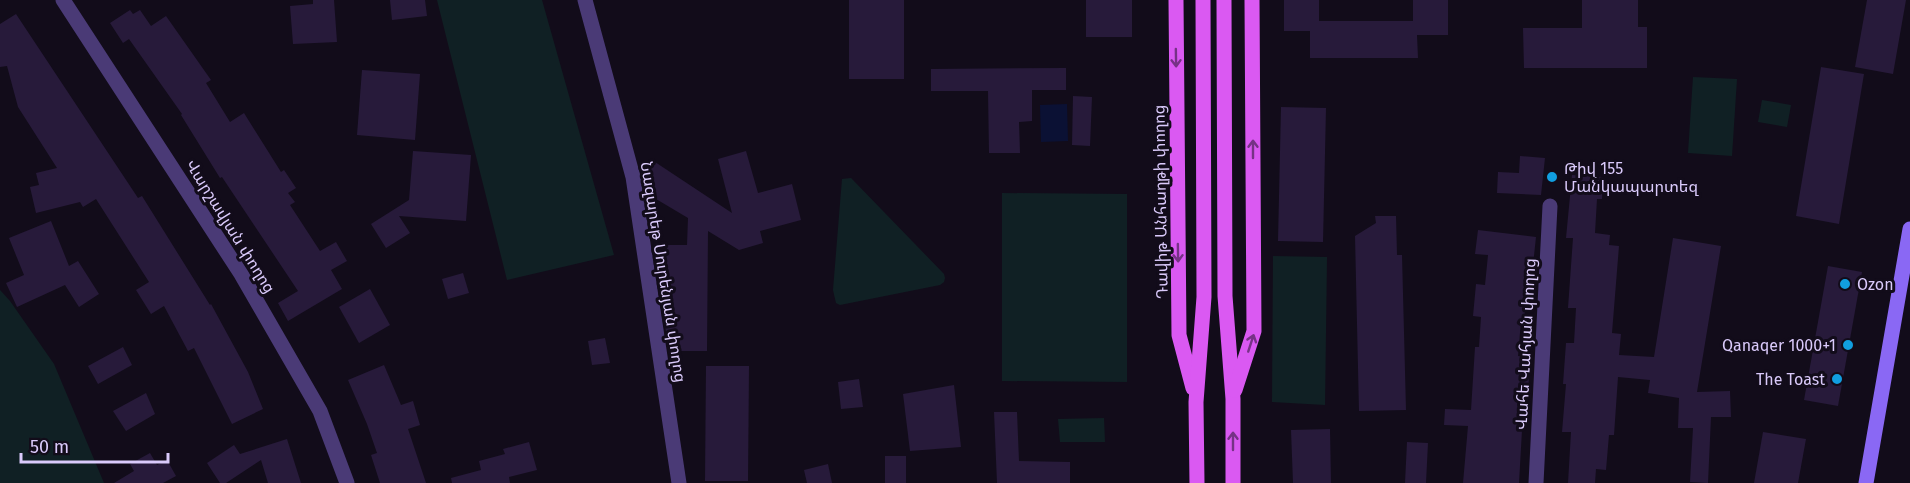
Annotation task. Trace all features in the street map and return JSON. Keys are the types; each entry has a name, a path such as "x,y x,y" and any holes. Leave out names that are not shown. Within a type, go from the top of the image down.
{"main road":[{"name":"Դավիթ Անհաղթի փողոց","path":"1176,0 1179,335 1196,402"},
{"name":"Դավիթ Անհաղթի փողոց","path":"1197,483 1196,402 1204,297 1203,0"},
{"path":"1224,0 1225,296 1233,399 1233,483"},
{"path":"1233,399 1254,331 1252,0"}],"street":[{"name":"Վարշավյան փողոց","path":"63,0 241,274 320,411 347,483"},
{"name":"Նազարեթ Սուրենյան փողոց","path":"585,0 633,177 679,483"},
{"name":"Վահե Վահյան փողոց","path":"1536,483 1550,206"},
{"path":"1866,483 1910,229"},
{"path":"1876,483 1910,289"}],"shaded area":[{"path":"437,0 542,0 614,255 507,280"},
{"path":"1693,77 1737,79 1732,156 1688,153"},
{"path":"1762,100 1791,105 1787,127 1758,122"},
{"path":"851,178 944,274 944,282 940,285 840,305 836,303 833,290 842,179"},
{"path":"1002,193 1127,194 1127,382 1002,381"},
{"path":"1273,256 1327,257 1325,405 1272,402"},
{"path":"0,290 54,364 104,483 0,483"},
{"path":"1104,418 1105,442 1060,442 1058,419"}],"water":[{"path":"1067,104 1068,141 1041,142 1040,105"}],"building":[{"path":"313,0 334,0 337,42 293,44 290,6 313,4"},
{"path":"390,0 425,0 427,16 392,20"},
{"path":"849,0 904,0 904,79 849,79"},
{"path":"1086,0 1132,0 1132,37 1086,37"},
{"path":"1284,0 1319,0 1319,21 1413,21 1413,0 1448,0 1448,35 1417,35 1418,58 1310,58 1310,31 1284,31"},
{"path":"1582,0 1638,0 1638,27 1647,27 1647,68 1524,68 1523,28 1582,28"},
{"path":"1867,0 1906,0 1893,74 1855,67"},
{"path":"130,10 133,14 140,10 151,26 166,16 211,80 206,83 230,122 244,113 281,172 284,170 296,188 288,193 295,202 290,205 320,251 336,242 347,261 331,270 342,289 288,321 278,303 298,291 222,177 220,178 182,114 129,39 123,43 110,23"},
{"path":"16,14 138,198 142,196 211,304 248,372 263,409 232,424 194,348 188,351 164,306 151,314 136,290 149,282 96,199 83,207 80,202 36,213 30,187 39,185 36,173 57,168 18,107 7,66 0,67 0,24"},
{"path":"1821,67 1864,74 1839,224 1796,216"},
{"path":"1066,68 1066,90 1032,90 1032,121 1019,122 1020,153 989,153 988,91 931,91 931,69"},
{"path":"362,70 420,74 415,140 357,135"},
{"path":"1073,96 1092,97 1090,146 1072,145"},
{"path":"1281,107 1326,108 1323,242 1278,241"},
{"path":"413,151 471,155 466,221 399,216 410,233 386,248 371,224 409,200"},
{"path":"746,151 758,193 792,184 801,220 760,231 763,243 739,250 708,231 707,351 669,351 665,325 666,245 687,245 688,218 651,196 644,188 643,180 655,162 732,213 718,159"},
{"path":"1520,156 1545,158 1541,195 1497,193 1498,172 1519,173"},
{"path":"1572,175 1603,177 1602,199 1597,199 1595,233 1610,235 1609,245 1619,246 1612,333 1621,334 1619,355 1654,357 1673,238 1721,246 1697,392 1730,391 1731,417 1711,417 1708,483 1690,482 1693,428 1678,428 1679,398 1648,393 1650,380 1618,377 1614,435 1609,435 1606,470 1596,469 1595,483 1568,483 1571,432 1562,432 1566,384 1563,384 1566,343 1574,343 1576,308 1568,308 1573,238 1566,238"},
{"path":"1375,216 1396,216 1397,255 1402,255 1406,410 1359,411 1355,236 1376,223"},
{"path":"51,221 69,266 78,261 99,294 79,307 65,285 17,307 6,283 24,275 9,238"},
{"path":"1478,230 1536,237 1531,284 1528,284 1524,321 1521,321 1518,356 1530,357 1528,395 1524,395 1519,483 1463,483 1468,426 1444,425 1445,409 1471,410 1475,347 1479,347 1481,317 1473,316 1476,284 1485,285 1488,255 1475,254"},
{"path":"1828,266 1862,272 1838,406 1804,400"},
{"path":"463,273 469,293 448,299 442,279"},
{"path":"370,289 390,325 359,343 339,307"},
{"path":"605,338 610,363 592,365 588,341"},
{"path":"123,347 132,365 98,384 88,366"},
{"path":"384,365 401,405 413,401 420,425 408,429 426,483 380,483 371,455 377,453 348,380"},
{"path":"706,366 749,366 748,481 705,481"},
{"path":"859,379 863,407 841,409 838,382"},
{"path":"954,385 961,447 910,451 903,394"},
{"path":"146,393 155,414 126,431 113,411"},
{"path":"994,412 1017,412 1019,461 1070,462 1070,483 997,483"},
{"path":"1330,429 1331,483 1293,483 1291,430"},
{"path":"1763,432 1806,439 1798,483 1754,483"},
{"path":"287,439 301,483 268,483 261,460 226,483 220,483 207,463 234,445 240,454"},
{"path":"529,442 537,470 509,477 510,483 452,483 451,478 481,470 479,461 505,454 503,449"},
{"path":"1407,442 1428,443 1426,483 1405,483"},
{"path":"150,453 157,465 167,460 176,476 163,483 114,483 134,471 130,464"},
{"path":"885,456 906,456 906,483 885,483"},
{"path":"828,464 832,483 807,483 804,470"}],"place":[{"name":"Թիվ 155 Մանկապարտեզ","path":"1552,177"},
{"name":"Ozon","path":"1845,284"},
{"name":"Qanaqer 1000+1","path":"1848,345"},
{"name":"The Toast","path":"1837,379"}]}
